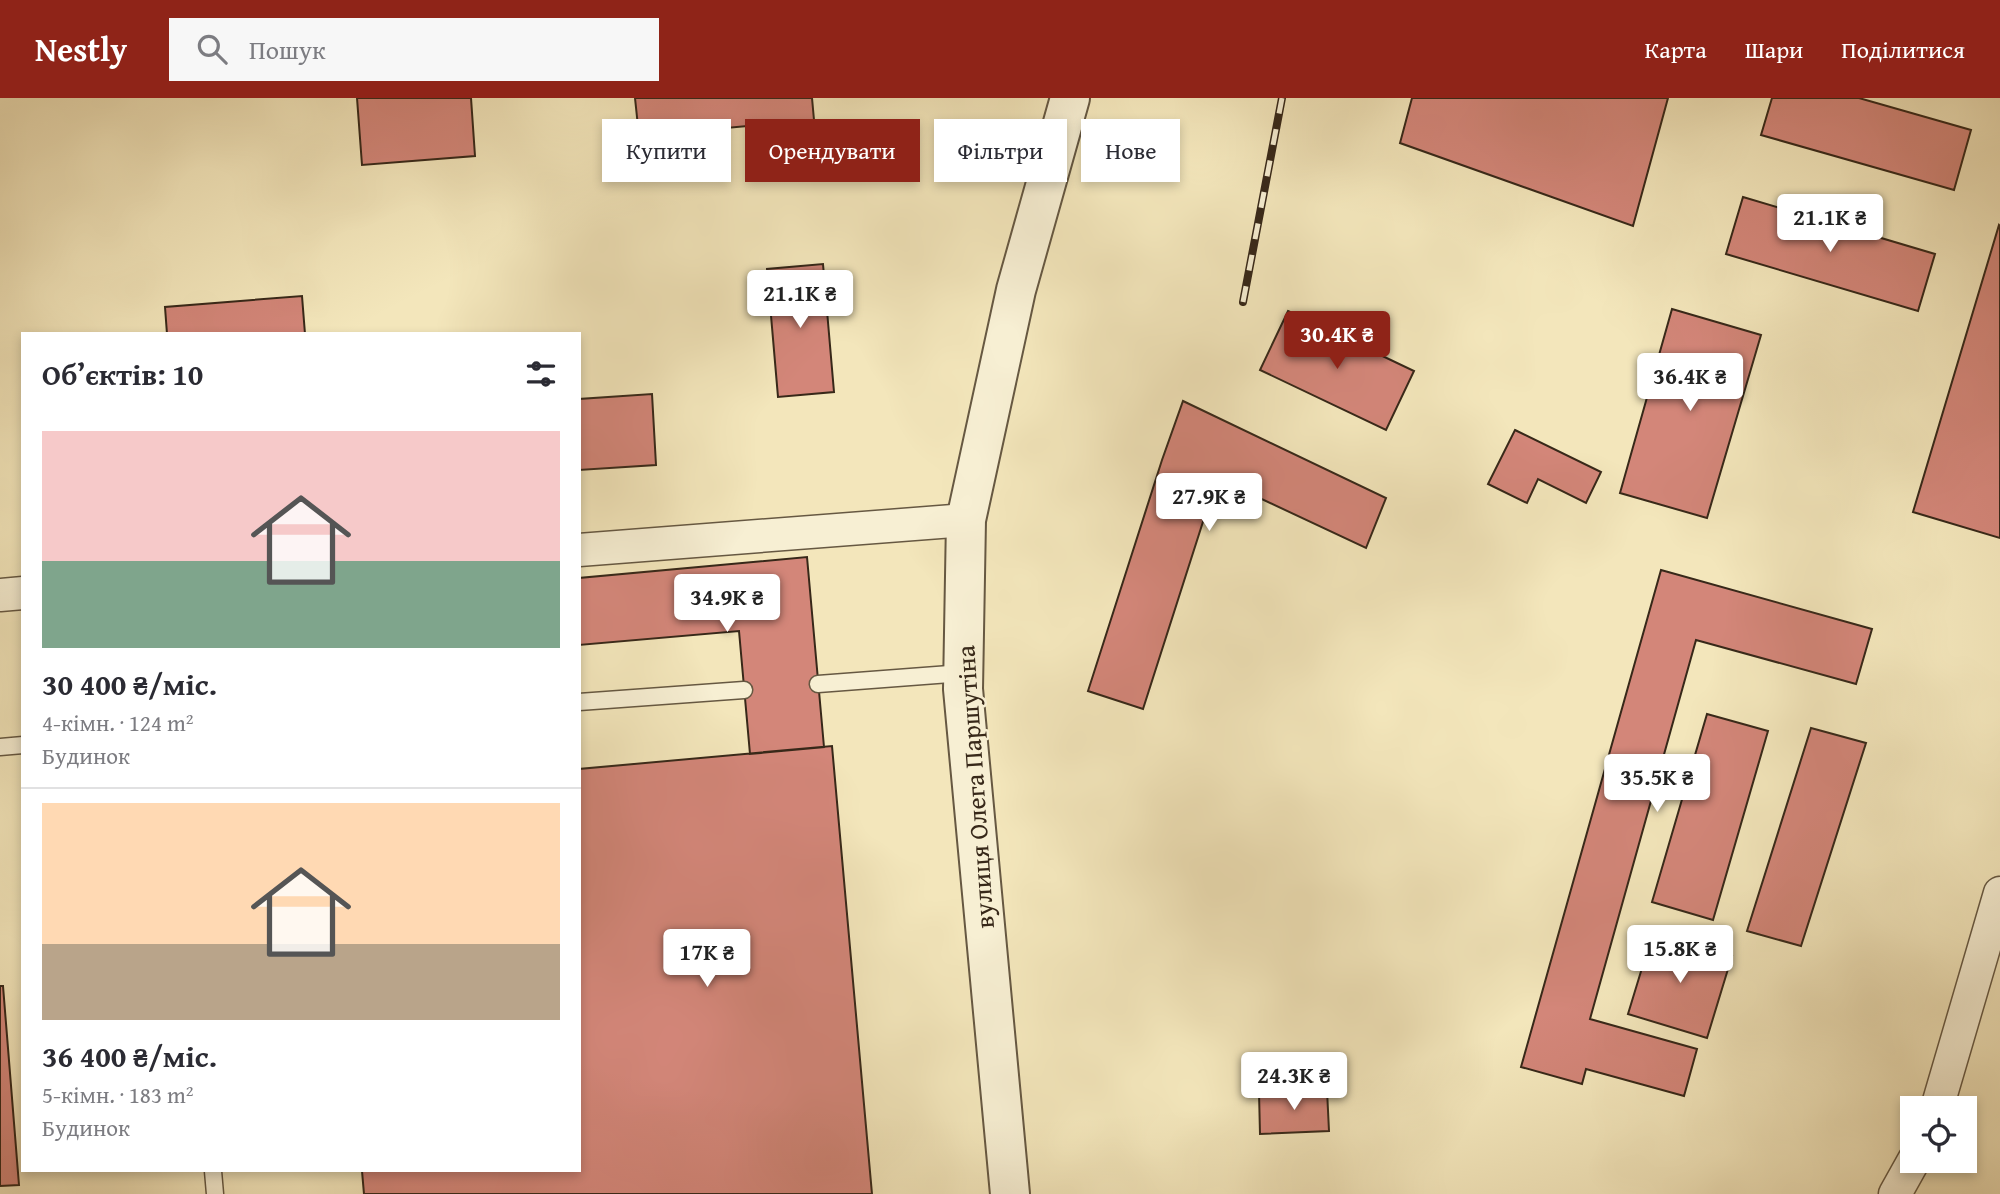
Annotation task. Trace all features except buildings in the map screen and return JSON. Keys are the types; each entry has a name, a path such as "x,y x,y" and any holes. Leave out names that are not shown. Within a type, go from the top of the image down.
{"street":[{"name":"вулиця Олега Паршутіна","path":"1010,1194 963,673 966,520 1016,290 1070,98"},
{"path":"581,550 966,520"},
{"path":"0,595 21,593"},
{"path":"1941,1096 2000,893"},
{"path":"1895,1194 1907,1173"}],"lane":[{"path":"818,684 963,673"},
{"path":"581,702 744,690"},
{"path":"0,747 21,746"},
{"path":"213,1172 215,1194"}],"railway":[{"path":"1243,302 1282,98"}]}
